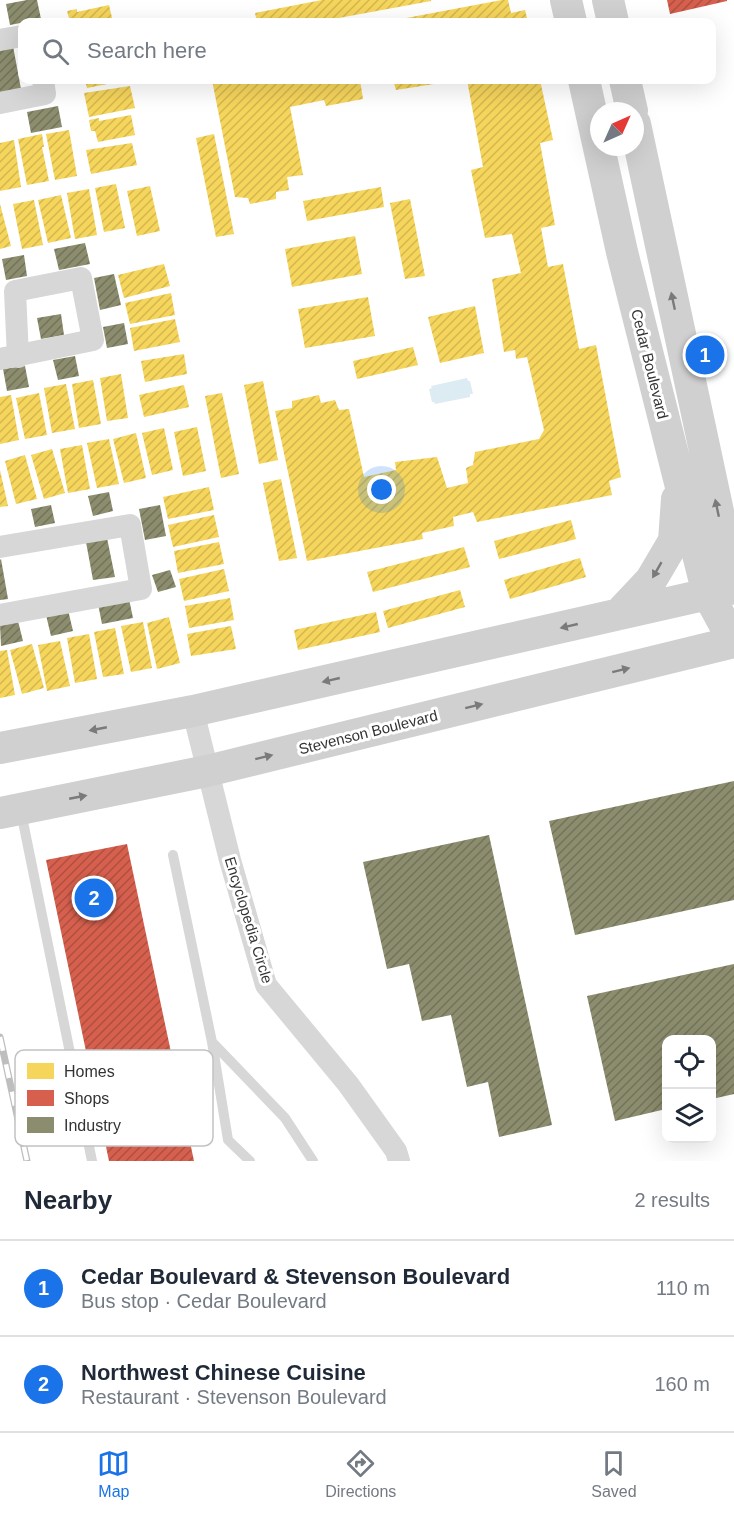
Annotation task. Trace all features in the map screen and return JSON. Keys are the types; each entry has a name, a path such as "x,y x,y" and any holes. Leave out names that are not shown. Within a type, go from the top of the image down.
{"main road":[{"path":"566,0 570,18"},
{"path":"608,0 612,18"},
{"name":"Cedar Boulevard","path":"585,84 622,252 679,474 725,589"},
{"path":"626,84 630,102"},
{"name":"Cedar Boulevard","path":"641,156 734,642"},
{"path":"618,614 651,580 674,541 679,474"},
{"path":"0,748 193,711 725,589"},
{"name":"Stevenson Boulevard","path":"10,811 207,771 734,642"}],"street":[{"path":"0,40 18,37"},
{"path":"0,103 45,94 44,84"},
{"path":"0,547 130,525 141,589 0,615"},
{"name":"Encyclopedia Circle","path":"193,711 230,861 266,985 348,1084 396,1151 399,1161"}],"lane":[{"path":"10,811 66,1050"},
{"path":"173,855 212,1042 228,1140 250,1161"},
{"path":"212,1042 285,1118 313,1161"},
{"path":"88,1146 92,1161"}],"shaded area":[{"path":"467,378 473,394 470,394 470,397 435,404 432,402 429,389 432,388 431,386"}],"building: Homes":[{"path":"322,0 431,0 339,18 256,18 255,13"},
{"path":"508,0 511,13 525,10 527,18 406,18"},
{"path":"109,5 112,18 69,18 67,11 77,9 77,12"},
{"path":"86,84 107,84 87,88"},
{"path":"213,84 361,84 363,99 326,106 324,100 290,107 303,175 287,177 289,190 276,192 276,199 250,204 248,198 235,197"},
{"path":"394,84 434,84 396,90"},
{"path":"468,84 541,84 553,140 540,143 555,225 541,228 548,267 563,264 579,349 596,345 621,477 609,481 612,495 477,522 473,512 453,517 454,526 422,533 423,539 307,561 275,411 292,408 292,401 319,395 321,403 335,400 339,410 349,409 364,477 396,470 395,462 437,457 447,488 468,483 466,468 473,465 475,452 539,439 544,430 527,357 516,359 515,350 504,352 492,279 521,273 512,234 485,238 471,170 483,167"},
{"path":"130,86 135,108 89,117 84,93"},
{"path":"131,115 135,135 98,142 95,131 91,131 89,120 99,118 99,121"},
{"path":"69,130 77,176 55,180 46,134"},
{"path":"42,134 44,147 42,147 49,181 27,185 18,139"},
{"path":"214,134 234,234 216,237 196,138"},
{"path":"14,140 21,187 0,191 0,143"},
{"path":"132,143 137,165 91,174 86,150"},
{"path":"116,184 125,228 104,232 95,188"},
{"path":"150,186 160,231 137,236 127,191"},
{"path":"381,187 384,207 307,221 303,201"},
{"path":"89,189 97,235 75,239 67,193"},
{"path":"61,195 71,238 48,243 38,200"},
{"path":"410,199 425,276 405,279 390,203"},
{"path":"34,200 43,245 22,249 13,204"},
{"path":"0,204 11,246 0,249"},
{"path":"355,236 362,274 292,287 285,249"},
{"path":"164,264 170,286 124,298 118,275"},
{"path":"171,293 175,315 130,324 125,303"},
{"path":"368,297 375,336 305,348 298,309"},
{"path":"475,306 484,353 440,363 428,317"},
{"path":"175,319 180,342 134,351 130,328"},
{"path":"413,347 418,365 357,379 353,361"},
{"path":"184,354 187,374 145,382 141,361"},
{"path":"121,374 128,418 107,421 100,378"},
{"path":"93,380 101,424 79,428 72,384"},
{"path":"263,381 278,460 259,464 244,385"},
{"path":"66,384 75,429 52,433 44,388"},
{"path":"184,385 189,407 144,417 139,395"},
{"path":"39,393 47,435 25,439 16,398"},
{"path":"222,393 239,474 221,478 205,396"},
{"path":"11,395 19,440 0,444 0,397"},
{"path":"197,427 206,471 183,476 174,432"},
{"path":"164,428 173,470 152,475 142,433"},
{"path":"136,433 146,478 124,483 113,439"},
{"path":"109,439 119,484 97,488 87,443"},
{"path":"82,445 90,489 68,493 60,449"},
{"path":"52,449 65,493 44,499 31,455"},
{"path":"25,455 37,499 16,504 5,461"},
{"path":"0,470 8,506 0,507"},
{"path":"281,479 297,558 279,561 263,483"},
{"path":"209,487 214,510 168,519 163,497"},
{"path":"214,515 219,537 173,547 168,525"},
{"path":"571,520 576,539 499,559 494,541"},
{"path":"219,542 224,564 178,573 174,551"},
{"path":"464,547 470,567 373,592 367,572"},
{"path":"580,558 586,577 510,599 504,580"},
{"path":"224,569 229,591 184,601 179,579"},
{"path":"460,590 465,607 388,628 383,611"},
{"path":"230,598 234,620 189,628 185,606"},
{"path":"376,612 380,632 298,650 294,630"},
{"path":"169,617 180,663 157,669 147,623"},
{"path":"143,622 152,668 131,672 121,626"},
{"path":"231,626 236,649 191,656 187,634"},
{"path":"115,628 124,674 103,677 94,632"},
{"path":"89,634 97,679 75,683 67,638"},
{"path":"60,641 70,686 47,691 38,645"},
{"path":"32,644 44,688 22,694 10,650"},
{"path":"7,650 15,695 0,698 0,651"}],"building: Shops":[{"path":"667,0 727,0 727,1 670,14"},
{"path":"127,844 171,1050 86,1050 46,860"},
{"path":"106,1146 191,1146 194,1161 109,1161"}],"building: Industry":[{"path":"37,0 41,18 18,18 18,23 10,25 6,4"},
{"path":"13,46 18,84 21,89 0,95 0,51"},
{"path":"58,106 62,127 31,133 27,112"},
{"path":"85,243 90,264 59,270 54,249"},
{"path":"24,255 27,276 6,280 2,259"},
{"path":"114,274 121,305 100,310 94,278"},
{"path":"61,314 64,335 41,339 37,318"},
{"path":"124,323 128,344 107,348 103,327"},
{"path":"75,356 79,376 58,380 53,360"},
{"path":"25,366 29,387 7,391 3,369"},
{"path":"109,492 113,511 93,516 88,496"},
{"path":"51,505 55,523 35,527 31,509"},
{"path":"160,505 166,536 145,540 139,509"},
{"path":"107,538 115,577 93,580 86,542"},
{"path":"0,560 8,599 0,600"},
{"path":"170,570 176,587 158,592 152,575"},
{"path":"129,599 133,618 102,624 98,604"},
{"path":"68,610 73,631 51,636 46,615"},
{"path":"18,621 23,641 1,646 0,625"},
{"path":"734,781 734,900 575,935 549,821"},
{"path":"489,835 552,1125 499,1137 488,1082 467,1087 451,1015 422,1021 409,964 387,969 363,862"},
{"path":"734,964 734,1094 716,1098 716,1035 662,1035 662,1110 615,1121 587,996"}],"railway":[{"path":"0,1037 15,1106"},
{"path":"24,1146 27,1161"}],"place":[{"name":"Cedar Boulevard & Stevenson Boulevard","path":"705,355"},
{"name":"Northwest Chinese Cuisine","path":"94,898"}]}
